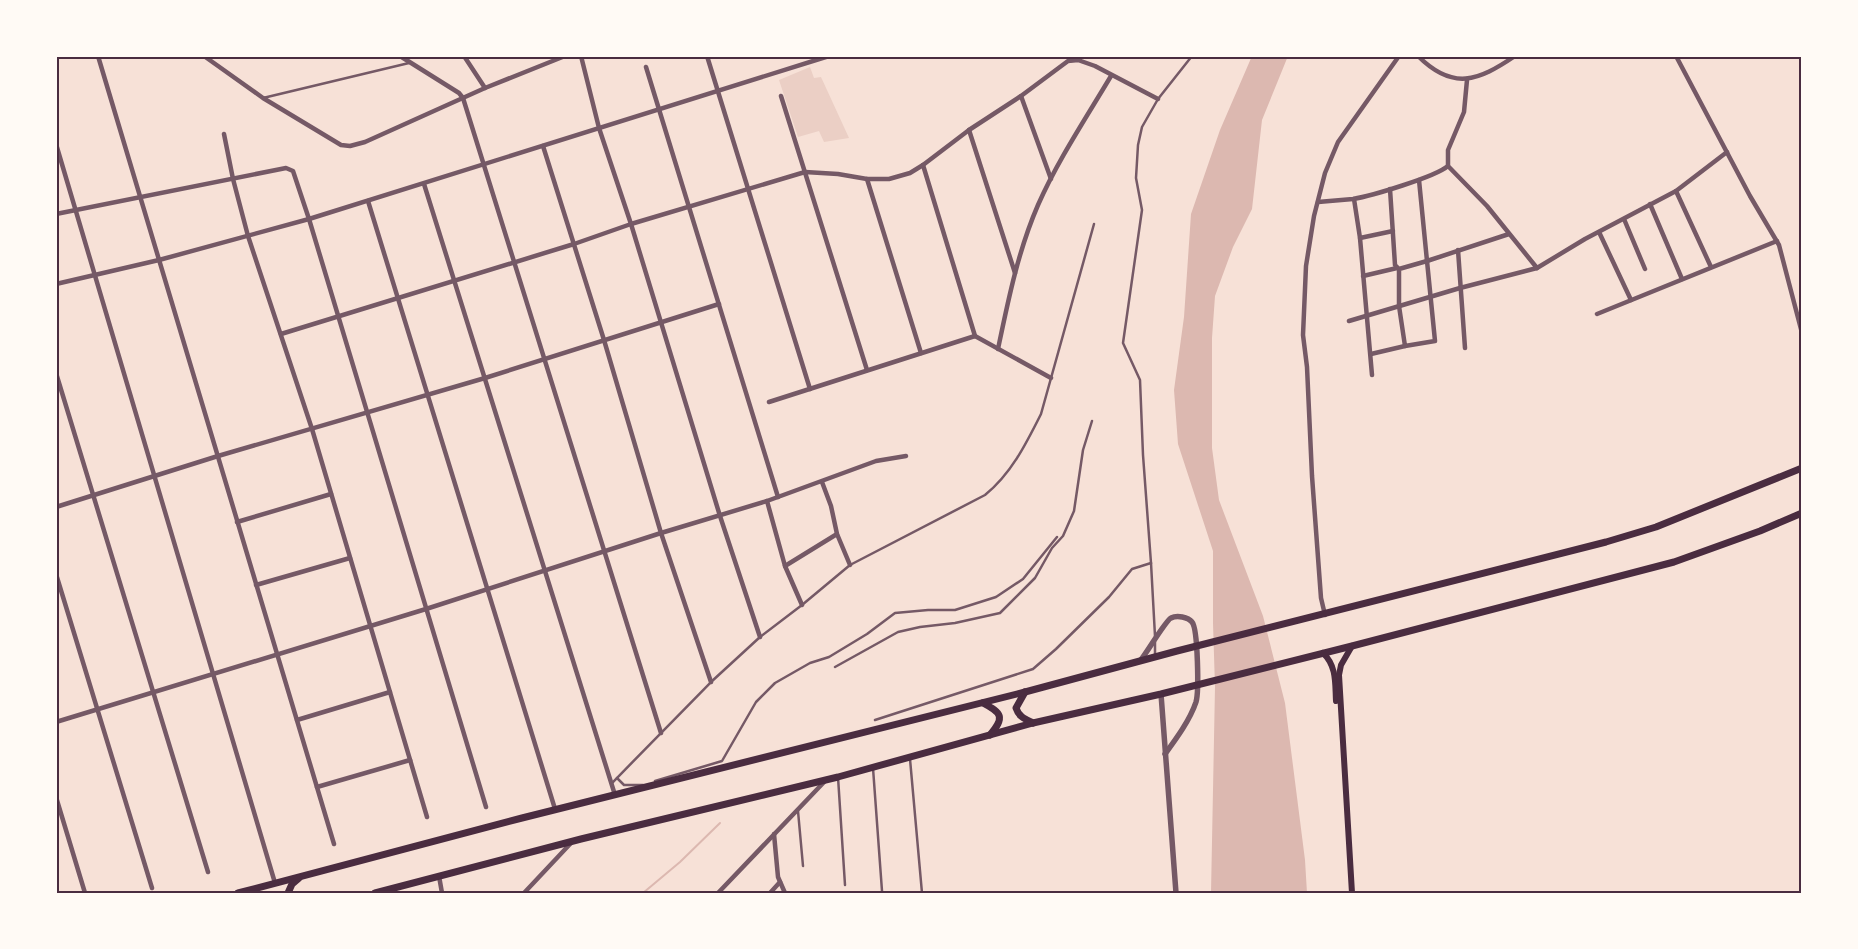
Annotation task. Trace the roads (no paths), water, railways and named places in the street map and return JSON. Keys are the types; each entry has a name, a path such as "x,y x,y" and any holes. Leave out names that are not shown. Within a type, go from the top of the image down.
{"main road":[{"path":"238,893 555,809 983,703 1325,615 1656,527 1802,468"},
{"path":"375,893 838,777 1033,723 1161,694 1674,562 1760,531 1802,512"},
{"path":"1352,646 1341,665 1339,675 1352,893"},
{"path":"1324,653 1333,666 1334,675 1348,893"},
{"path":"1025,692 1016,708 1022,718 1033,723"},
{"path":"983,703 999,713 999,724 990,735"},
{"path":"288,893 289,888 294,882 306,875"}],"street":[{"path":"98,56 334,844"},
{"path":"204,56 263,98 341,145 346,146 365,142 485,88 565,56"},
{"path":"400,56 464,98 661,733"},
{"path":"464,56 485,88"},
{"path":"581,56 599,128 631,224 720,516 760,637"},
{"path":"707,56 810,389"},
{"path":"56,284 159,260 309,219 829,56"},
{"path":"1325,615 1321,598 1312,476 1307,367 1303,335 1306,266 1318,202 1326,173 1338,142 1399,56"},
{"path":"1418,56 1424,63 1444,76 1467,80 1478,77 1514,56"},
{"path":"1676,56 1750,196 1777,241 1802,333"},
{"path":"281,334 574,244 631,224 805,172 889,179 910,173 1068,61 1078,60 1094,66 1158,99"},
{"path":"646,67 778,497"},
{"path":"998,349 1015,273 1037,206 1111,76"},
{"path":"1467,80 1464,112 1448,150 1448,166 1487,206 1537,268"},
{"path":"781,96 866,370"},
{"path":"1021,96 1051,179"},
{"path":"969,130 1015,273"},
{"path":"224,134 233,179 248,236 312,429 427,817"},
{"path":"56,144 276,883"},
{"path":"543,146 604,340 661,533 711,682"},
{"path":"1349,321 1460,288 1537,268 1676,191 1727,152"},
{"path":"923,165 975,336 1051,378"},
{"path":"1318,202 1354,198 1419,180 1448,166"},
{"path":"56,214 286,168 291,169 296,176 486,807"},
{"path":"867,178 920,353"},
{"path":"1371,354 1435,341 1419,180"},
{"path":"424,184 615,795"},
{"path":"1390,188 1398,268 1399,306 1405,346"},
{"path":"1676,191 1711,267"},
{"path":"1354,198 1360,238 1372,375"},
{"path":"368,201 555,809"},
{"path":"1650,204 1682,279"},
{"path":"1624,219 1645,269"},
{"path":"1360,238 1393,231"},
{"path":"1599,232 1631,300"},
{"path":"1363,276 1427,260 1509,234"},
{"path":"1597,314 1777,241"},
{"path":"1458,250 1465,348"},
{"path":"56,507 218,456 485,378 718,304"},
{"path":"769,402 975,336"},
{"path":"56,373 208,872"},
{"path":"56,722 426,609 661,533 720,516 876,462 906,456"},
{"path":"822,482 850,565"},
{"path":"237,522 331,494"},
{"path":"767,501 785,566 802,605"},
{"path":"785,566 838,534"},
{"path":"256,585 350,558"},
{"path":"56,574 152,888"},
{"path":"1140,662 1167,621 1173,617 1187,619 1194,624 1198,692 1196,702 1190,716 1166,754"},
{"path":"297,720 390,692"},
{"path":"1161,694 1176,893"},
{"path":"317,787 410,760"},
{"path":"718,893 827,779"},
{"path":"56,797 85,893"},
{"path":"774,834 780,882 785,893"},
{"path":"524,893 573,842"},
{"path":"439,876 442,893"},
{"path":"770,893 780,882"}],"lane":[{"path":"1155,658 1140,380 1122,343 1142,210 1136,178 1138,145 1142,127 1158,99 1192,56"},
{"path":"263,98 410,62"},
{"path":"612,783 711,682 760,637 850,565 985,495 1003,480 1029,440 1041,414 1094,224"},
{"path":"835,667 898,632 920,627 955,623 1000,613 1035,578 1052,548 1063,536 1074,511 1083,450 1092,421"},
{"path":"617,778 624,784 644,785 722,761 756,702 775,683 810,663 828,657 867,634 895,613 955,610 996,597 1023,579 1057,536"},
{"path":"875,720 1033,669 1109,598 1132,569 1151,563"},
{"path":"910,758 922,893"},
{"path":"873,767 882,891"},
{"path":"838,777 845,886"},
{"path":"798,809 803,866"}],"waterway":[{"path":"643,893 680,862 720,823"}]}
